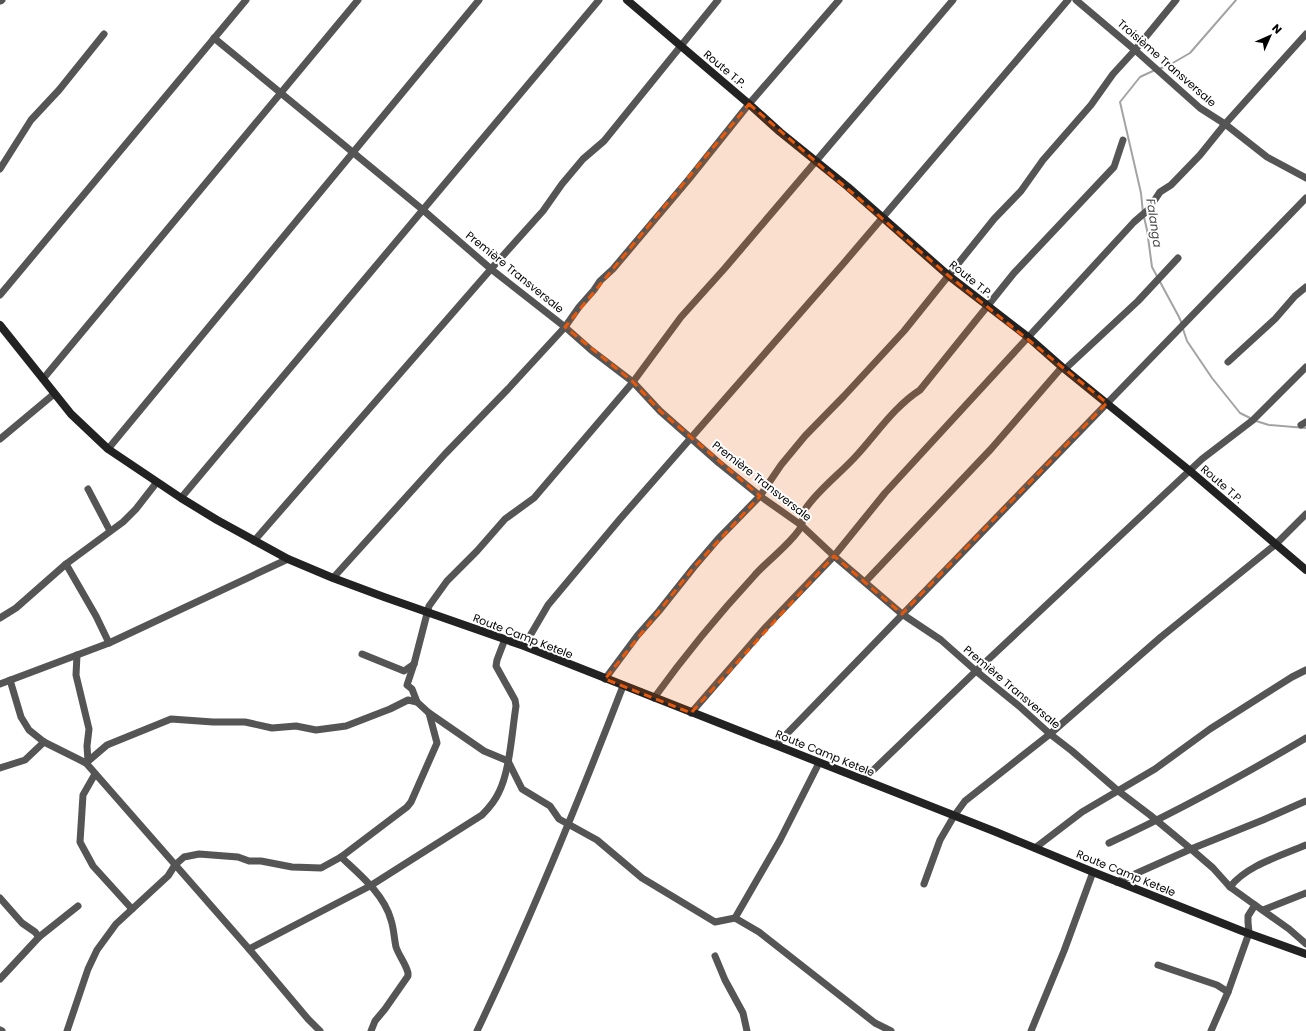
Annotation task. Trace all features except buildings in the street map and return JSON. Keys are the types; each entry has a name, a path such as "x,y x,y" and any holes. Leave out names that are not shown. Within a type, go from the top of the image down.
{"street":[{"path":"0,295 246,0"},
{"path":"44,379 358,0"},
{"path":"108,449 480,0"},
{"path":"181,498 599,0"},
{"name":"Route T.P.","path":"627,0 780,132 848,187 881,218 949,276 1028,337 1063,368 1190,471 1306,570"},
{"path":"254,541 490,269 544,212 562,184 583,159 604,141 718,0"},
{"path":"333,578 445,454 565,327 600,281 613,270 673,199 749,104 839,0"},
{"path":"416,702 412,690 406,685 414,664 429,606 447,581 477,551 504,519 534,498 633,382 681,317 725,268 954,0"},
{"path":"524,646 548,605 690,437 838,270 1068,0"},
{"name":"Troisième Transversale","path":"1076,0 1136,50 1200,108 1225,124 1267,157 1306,178"},
{"path":"605,679 637,636 718,538 760,496 781,465 805,436 904,331 994,220 1020,191 1043,160 1091,105 1113,74 1136,50 1176,0"},
{"path":"0,169 31,120 59,90 104,34"},
{"path":"691,713 764,629 834,556 885,493 1134,222 1148,210 1160,192 1171,185 1200,155 1225,124 1306,34"},
{"name":"Première Transversale","path":"214,38 422,210 490,269 633,382 660,411 719,463 760,496 801,525 834,556 902,614 941,640 1050,734 1191,849 1213,868 1230,887 1289,929 1306,944"},
{"path":"654,698 684,656 755,575 800,529 805,509 856,456 896,410 912,395 920,390 942,360 988,307 1014,273 1114,167 1123,140"},
{"path":"776,745 1306,198"},
{"path":"865,582 892,556 991,449 1063,368 1138,301 1178,258"},
{"path":"1228,362 1275,319 1295,296 1306,287"},
{"name":"Route Camp Ketele","path":"0,325 71,414 108,449 181,498 217,520 288,559 333,578 524,646 1035,848 1117,882 1306,954"},
{"path":"863,780 976,671 1190,471 1202,458 1253,420 1306,367"},
{"path":"0,439 54,394"},
{"path":"0,618 16,608 66,564 123,522 136,509 157,482"},
{"path":"88,489 110,531"},
{"path":"924,884 940,840 965,801 1050,734 1161,637 1276,544 1306,514"},
{"path":"0,684 109,643 288,559"},
{"path":"66,564 96,616 109,643"},
{"path":"249,949 370,886 482,815 491,805 499,792 505,776 516,703 496,666 505,639"},
{"path":"362,654 404,671 414,664"},
{"path":"77,655 76,675 89,729 87,762"},
{"path":"1035,848 1082,812 1155,769 1210,729 1292,677 1306,670"},
{"path":"10,680 24,723 29,730 44,742 87,762 95,774 320,1031"},
{"path":"477,1031 502,978 569,824 623,686"},
{"path":"87,762 107,744 171,719 212,722 245,722 272,728 296,726 316,730 346,726 390,709 408,700 416,702 429,713 484,751 508,761 524,791 550,806 559,819 597,840 642,878 715,922 736,918 759,932 875,1023 891,1031"},
{"path":"67,1031 88,969 97,950 116,924 168,876 175,865 184,856 199,854 238,857 249,861 261,861 292,867 316,868 326,866 341,857 402,811 411,802 437,743 429,713"},
{"path":"1109,843 1156,821 1261,765 1306,738"},
{"path":"2,765 9,766 25,760 44,742"},
{"path":"736,918 780,840 819,763"},
{"path":"95,774 83,795 80,842 93,866 132,909"},
{"path":"1117,882 1306,801"},
{"path":"1230,887 1236,879 1252,868 1306,845"},
{"path":"341,857 370,886 387,909 391,920 396,947 408,973 408,976 375,1021 371,1031 374,1031"},
{"path":"1031,1031 1064,951 1093,872"},
{"path":"1263,910 1306,893"},
{"path":"0,898 22,923 35,932 39,937"},
{"path":"1211,1031 1233,979 1249,933 1248,916 1255,905"},
{"path":"1,977 39,937 78,906"},
{"path":"715,956 725,980 743,1013 747,1031"},
{"path":"1158,965 1217,985 1228,992"},
{"path":"1217,985 1233,979"}],"highlighted area":[{"path":"749,104 949,276 1107,403 902,614 834,556 691,713 605,679 694,567 760,496 660,411 633,382 565,327"}],"waterway":[{"name":"Falanga","path":"1159,69 1190,53 1236,0"},
{"name":"Falanga","path":"1143,213 1141,193 1120,102 1140,77 1155,70"},
{"name":"Falanga","path":"1144,217 1152,267 1182,324"},
{"name":"Falanga","path":"1183,329 1187,341 1212,378 1240,413 1252,419"},
{"name":"Falanga","path":"1256,421 1269,425 1306,428"}]}
